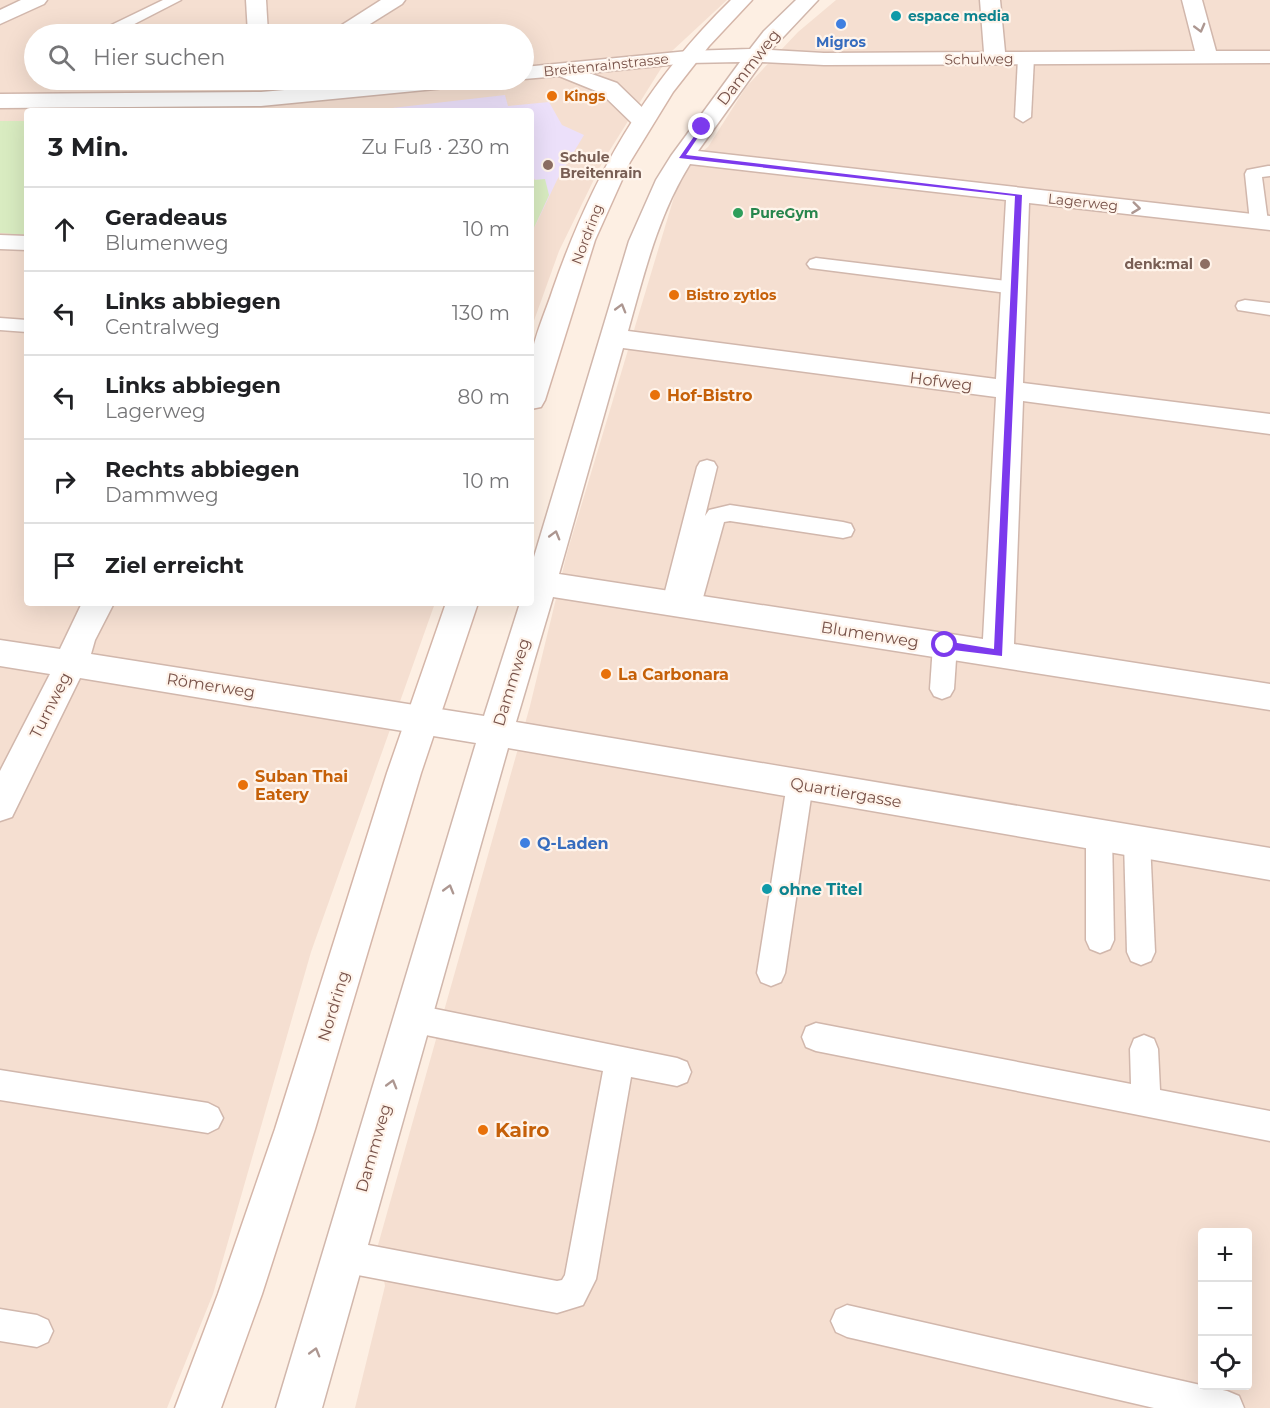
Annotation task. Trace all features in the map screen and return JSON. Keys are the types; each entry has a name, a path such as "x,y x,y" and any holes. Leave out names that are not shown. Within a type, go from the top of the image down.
{"street":[{"path":"0,18 37,0"},
{"path":"256,0 257,24"},
{"path":"352,24 373,7 395,0"},
{"name":"Nordring","path":"534,391 588,227 605,187 643,121 688,57 742,0"},
{"name":"Dammweg","path":"299,1408 411,1018 641,241 654,209 682,156 754,55 808,0"},
{"path":"990,0 995,58"},
{"path":"1192,0 1207,57"},
{"name":"Schulweg","path":"688,57 754,55 824,59 1270,57"},
{"name":"Breitenrainstrasse","path":"534,72 688,57"},
{"path":"559,70 609,88 643,121"},
{"path":"0,101 263,96 339,90"},
{"name":"Lagerweg","path":"682,156 1264,223"},
{"path":"998,653 1018,195"},
{"path":"0,242 24,243"},
{"name":"Hofweg","path":"613,338 1270,424"},
{"name":"Blumenweg","path":"541,583 1270,697"},
{"name":"Turnweg","path":"0,806 72,663 79,640 96,606"},
{"name":"Nordring","path":"198,1408 240,1294 295,1129 393,809 461,606"},
{"name":"Römerweg","path":"0,653 423,720"},
{"name":"Quartiergasse","path":"423,720 1270,864"}],"lane":[{"path":"125,24 174,0"},
{"path":"1023,117 1026,58"},
{"path":"1264,223 1253,174 1268,171"},
{"path":"816,264 1015,288"},
{"path":"1245,306 1270,309"},
{"path":"0,324 24,326"},
{"path":"682,604 706,467"},
{"path":"682,604 711,525 717,516 730,513 843,530"},
{"path":"942,689 945,645"},
{"path":"771,973 800,784"},
{"path":"1099,834 1100,940"},
{"path":"1137,841 1141,952"},
{"path":"411,1018 677,1072"},
{"path":"816,1037 1270,1126"},
{"path":"1144,1049 1146,1102"},
{"path":"342,1256 557,1297 572,1294 580,1280 620,1060"},
{"path":"0,1085 208,1118"},
{"path":"847,1321 1227,1408"},
{"path":"0,1325 38,1331"}],"shaded area":[{"path":"0,0 727,0 672,51 603,161 559,251 534,321 534,108 24,108 24,606 434,606 311,952 213,1294 167,1408 0,1408"},
{"path":"836,0 1270,0 1270,1408 355,1408 385,1286 378,1245 530,706 567,553 683,167 708,147 746,87 798,32"},
{"name":"Schule Breitenrain","path":"505,95 508,106 549,102 562,125 584,135 557,180 534,229 549,195 534,178 534,108 392,108"}],"green space":[{"path":"0,121 24,121 24,235 0,233"},
{"path":"545,179 549,195 534,228 534,180"}],"place":[{"name":"espace media","path":"896,16"},
{"name":"Migros","path":"841,24"},
{"name":"Kings","path":"552,96"},
{"name":"Schule Breitenrain","path":"548,165"},
{"name":"PureGym","path":"738,213"},
{"name":"denk:mal","path":"1205,264"},
{"name":"Bistro zytlos","path":"674,295"},
{"name":"Hof-Bistro","path":"655,395"},
{"name":"La Carbonara","path":"606,674"},
{"name":"Suban Thai Eatery","path":"243,785"},
{"name":"Q-Laden","path":"525,843"},
{"name":"ohne Titel","path":"767,889"},
{"name":"Kairo","path":"483,1130"}],"route":[{"path":"702,127 682,156 1018,195 998,653 945,645"}]}
